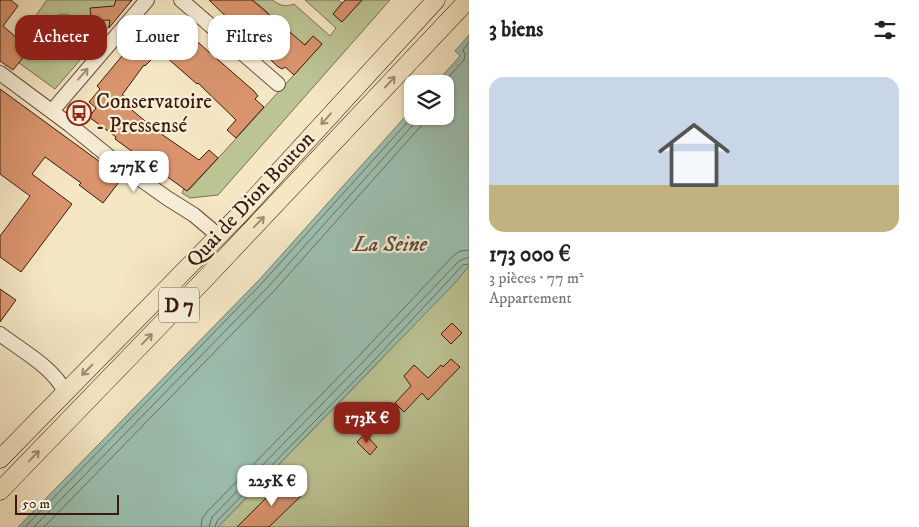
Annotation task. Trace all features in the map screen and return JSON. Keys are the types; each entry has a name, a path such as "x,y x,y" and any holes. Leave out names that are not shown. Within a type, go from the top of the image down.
{"main road":[{"path":"359,83 400,26 422,0"},
{"name":"Quai de Dion Bouton","path":"0,459 219,236 436,0"},
{"name":"Quai de Dion Bouton","path":"0,491 235,247 468,0"},
{"path":"219,236 235,247"}],"street":[{"path":"52,111 147,0"},
{"path":"181,0 278,84"},
{"path":"0,73 52,111 112,159 194,215 219,236"},
{"path":"0,334 44,366 60,381 65,392"}],"shaded area":[{"path":"47,0 132,0 117,15 107,29 107,15 36,15"},
{"path":"252,0 273,0 283,5 294,4 330,36 336,28 305,0 338,0 342,3 333,14 342,22 362,0 390,0 218,195 190,198 182,193 184,189 187,191 191,188 322,44 313,36 303,46 290,32 290,15 270,15"},
{"path":"21,60 80,60 55,89 19,63"},
{"path":"469,266 469,527 218,527 368,373"}],"water":[{"name":"La Seine","path":"469,35 469,266 453,285 218,527 18,527 260,279 404,118 404,125 454,125 454,75 443,75 460,56 455,51"}],"building":[{"path":"0,0 11,0 18,6 3,26 15,36 15,60 21,60 13,70 0,61"},
{"path":"116,0 132,0 120,15 117,15 117,18 109,28 110,20 107,20 107,15 91,15 90,8 114,6"},
{"path":"209,0 252,0 270,15 224,15"},
{"path":"345,0 362,0 342,22 333,14"},
{"path":"290,32 305,45 313,36 322,44 294,75 285,67 282,69 271,60 290,60"},
{"path":"198,42 208,51 208,60 218,60 254,91 258,96 255,99 264,107 236,138 227,130 236,120 169,60 198,60"},
{"path":"119,60 151,60 144,65 122,95 126,97 123,101 157,131 199,160 209,150 218,158 187,191 115,139 116,137 89,117 96,108 89,102 100,89 97,86"},
{"path":"0,89 122,178 103,203 79,185 81,183 45,157 32,174 72,204 21,272 0,257 0,236 30,196 0,174"},
{"path":"0,289 16,300 0,322"},
{"path":"452,323 462,333 451,344 441,334"},
{"path":"451,359 460,367 428,400 422,393 404,412 395,403 411,386 404,376 414,365 428,378 441,365 443,367"},
{"path":"365,434 377,447 370,455 357,442"},
{"path":"285,479 301,496 269,527 237,527"}],"place":[{"name":"Conservatoire - Pressensé","path":"79,113"}]}
